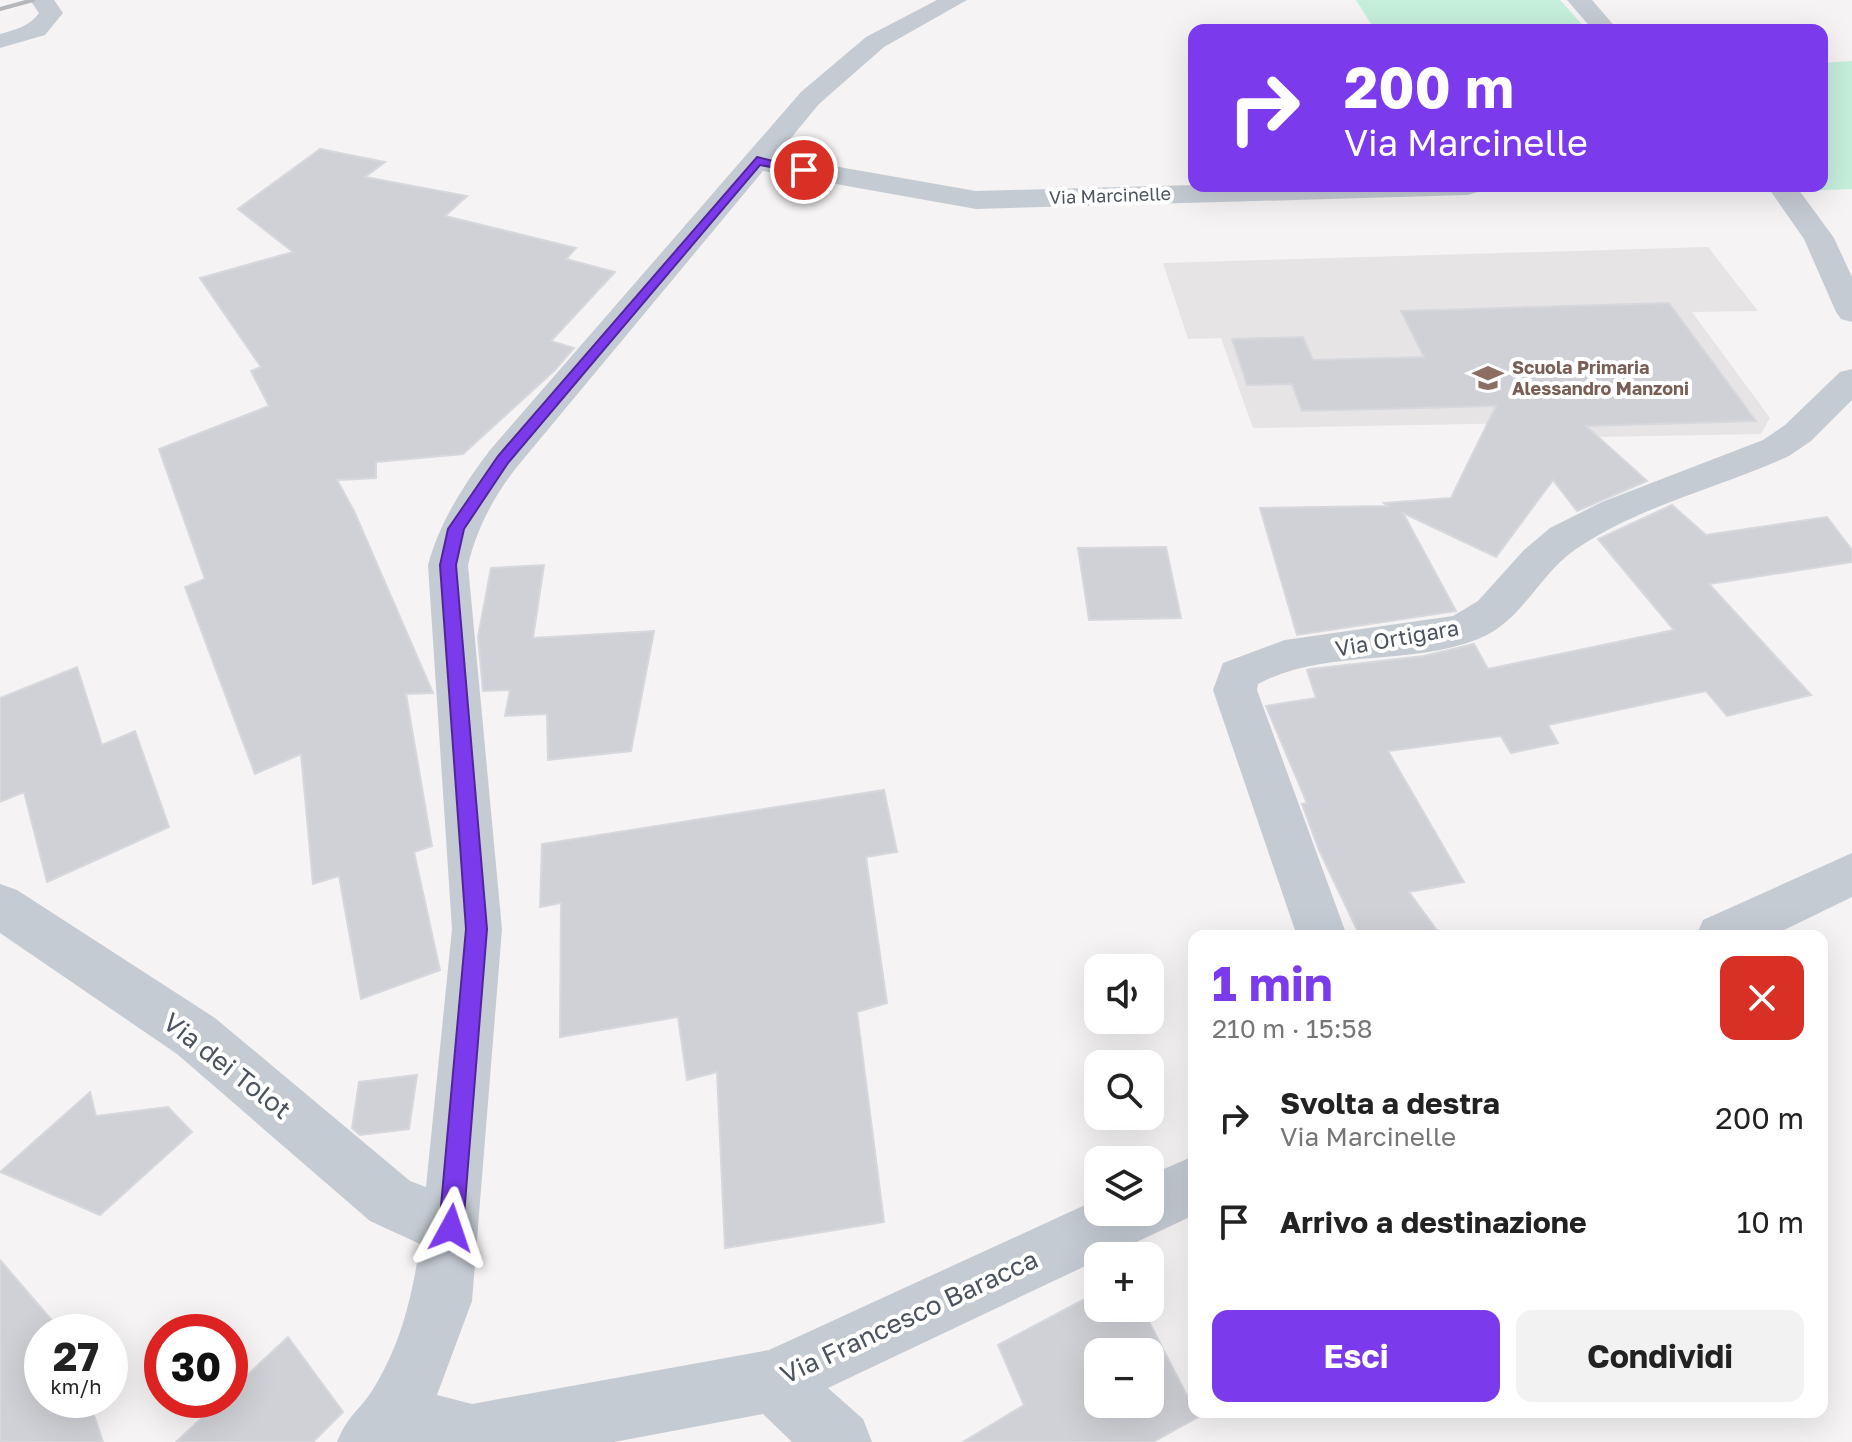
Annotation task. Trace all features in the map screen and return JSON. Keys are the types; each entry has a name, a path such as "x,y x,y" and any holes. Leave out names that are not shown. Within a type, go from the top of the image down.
{"street":[{"path":"0,41 30,33 43,25 51,13 42,0"},
{"path":"381,1429 421,1361 442,1301 477,929 448,565 456,529 503,459 810,98 849,62 886,35 955,0"},
{"path":"1579,0 1601,24"},
{"name":"Via Marcinelle","path":"757,161 976,200 1257,192"},
{"path":"1785,192 1819,238 1852,312"},
{"name":"Via Ortigara","path":"1320,930 1235,690 1238,675 1252,665 1287,657 1463,629 1497,611 1535,561 1560,540 1597,519 1776,448 1798,433 1852,380"},
{"path":"1737,930 1843,889"},
{"name":"Via dei Tolot","path":"0,906 196,1036 390,1201 451,1228"},
{"path":"1164,1199 1188,1188"},
{"name":"Via Francesco Baracca","path":"381,1429 472,1436 773,1381 1106,1226"},
{"path":"773,1381 840,1442"}],"shaded area":[{"name":"Scuola Primaria Alessandro Manzoni","path":"1708,247 1758,311 1692,312 1770,418 1761,434 1595,437 1585,422 1253,428 1221,338 1188,339 1163,263"}],"green space":[{"path":"1356,0 1560,0 1582,24 1371,24"},
{"path":"1852,61 1852,189 1828,190 1828,63"}],"building":[{"path":"320,149 385,162 365,177 467,196 445,216 576,248 566,259 615,272 551,341 574,348 555,370 463,454 376,462 376,478 337,480 354,511 433,693 406,694 432,846 414,852 440,970 361,999 339,876 313,884 301,754 255,774 185,587 205,579 159,449 269,406 251,371 261,367 200,278 293,252 238,209"},
{"path":"1669,303 1756,421 1586,426 1647,481 1577,511 1553,480 1496,557 1403,513 1456,611 1297,635 1260,508 1388,506 1384,503 1451,498 1496,406 1302,411 1292,384 1247,385 1232,339 1303,337 1313,360 1424,357 1401,311"},
{"path":"1672,505 1706,535 1827,517 1852,550 1852,562 1709,584 1811,695 1727,716 1706,691 1548,725 1558,743 1511,753 1501,736 1388,751 1464,882 1409,892 1437,930 1357,930 1319,850 1302,804 1307,803 1266,706 1316,698 1307,670 1311,669 1424,656 1474,644 1488,669 1674,630 1598,539"},
{"path":"1166,547 1181,618 1089,620 1078,548"},
{"path":"544,565 533,638 654,631 631,751 548,760 547,714 505,716 510,690 483,691 478,637 491,568"},
{"path":"77,667 102,745 135,731 169,827 47,882 24,792 0,802 0,698"},
{"path":"884,790 897,852 866,857 887,1003 857,1012 884,1222 725,1248 717,1072 687,1080 678,1017 560,1037 561,903 540,907 542,844"},
{"path":"417,1075 409,1129 360,1135 352,1128 359,1082"},
{"path":"90,1092 96,1116 168,1107 192,1132 100,1215 0,1172"},
{"path":"0,1260 46,1314 24,1314 24,1418 95,1418 103,1442 0,1442"},
{"path":"1084,1299 1084,1322 1149,1322 1157,1338 1084,1338 1084,1418 1164,1418 1164,1351 1188,1398 1188,1418 1196,1418 1153,1442 963,1442 1024,1405 998,1345"},
{"path":"288,1337 343,1412 313,1442 176,1442 202,1418 248,1418 248,1374"}],"railway":[{"path":"0,9 33,0"}],"place":[{"name":"Scuola Primaria Alessandro Manzoni","path":"1488,378"}],"route":[{"path":"451,1228 477,929 448,565 456,529 475,496 503,459 757,161 804,170"}]}
